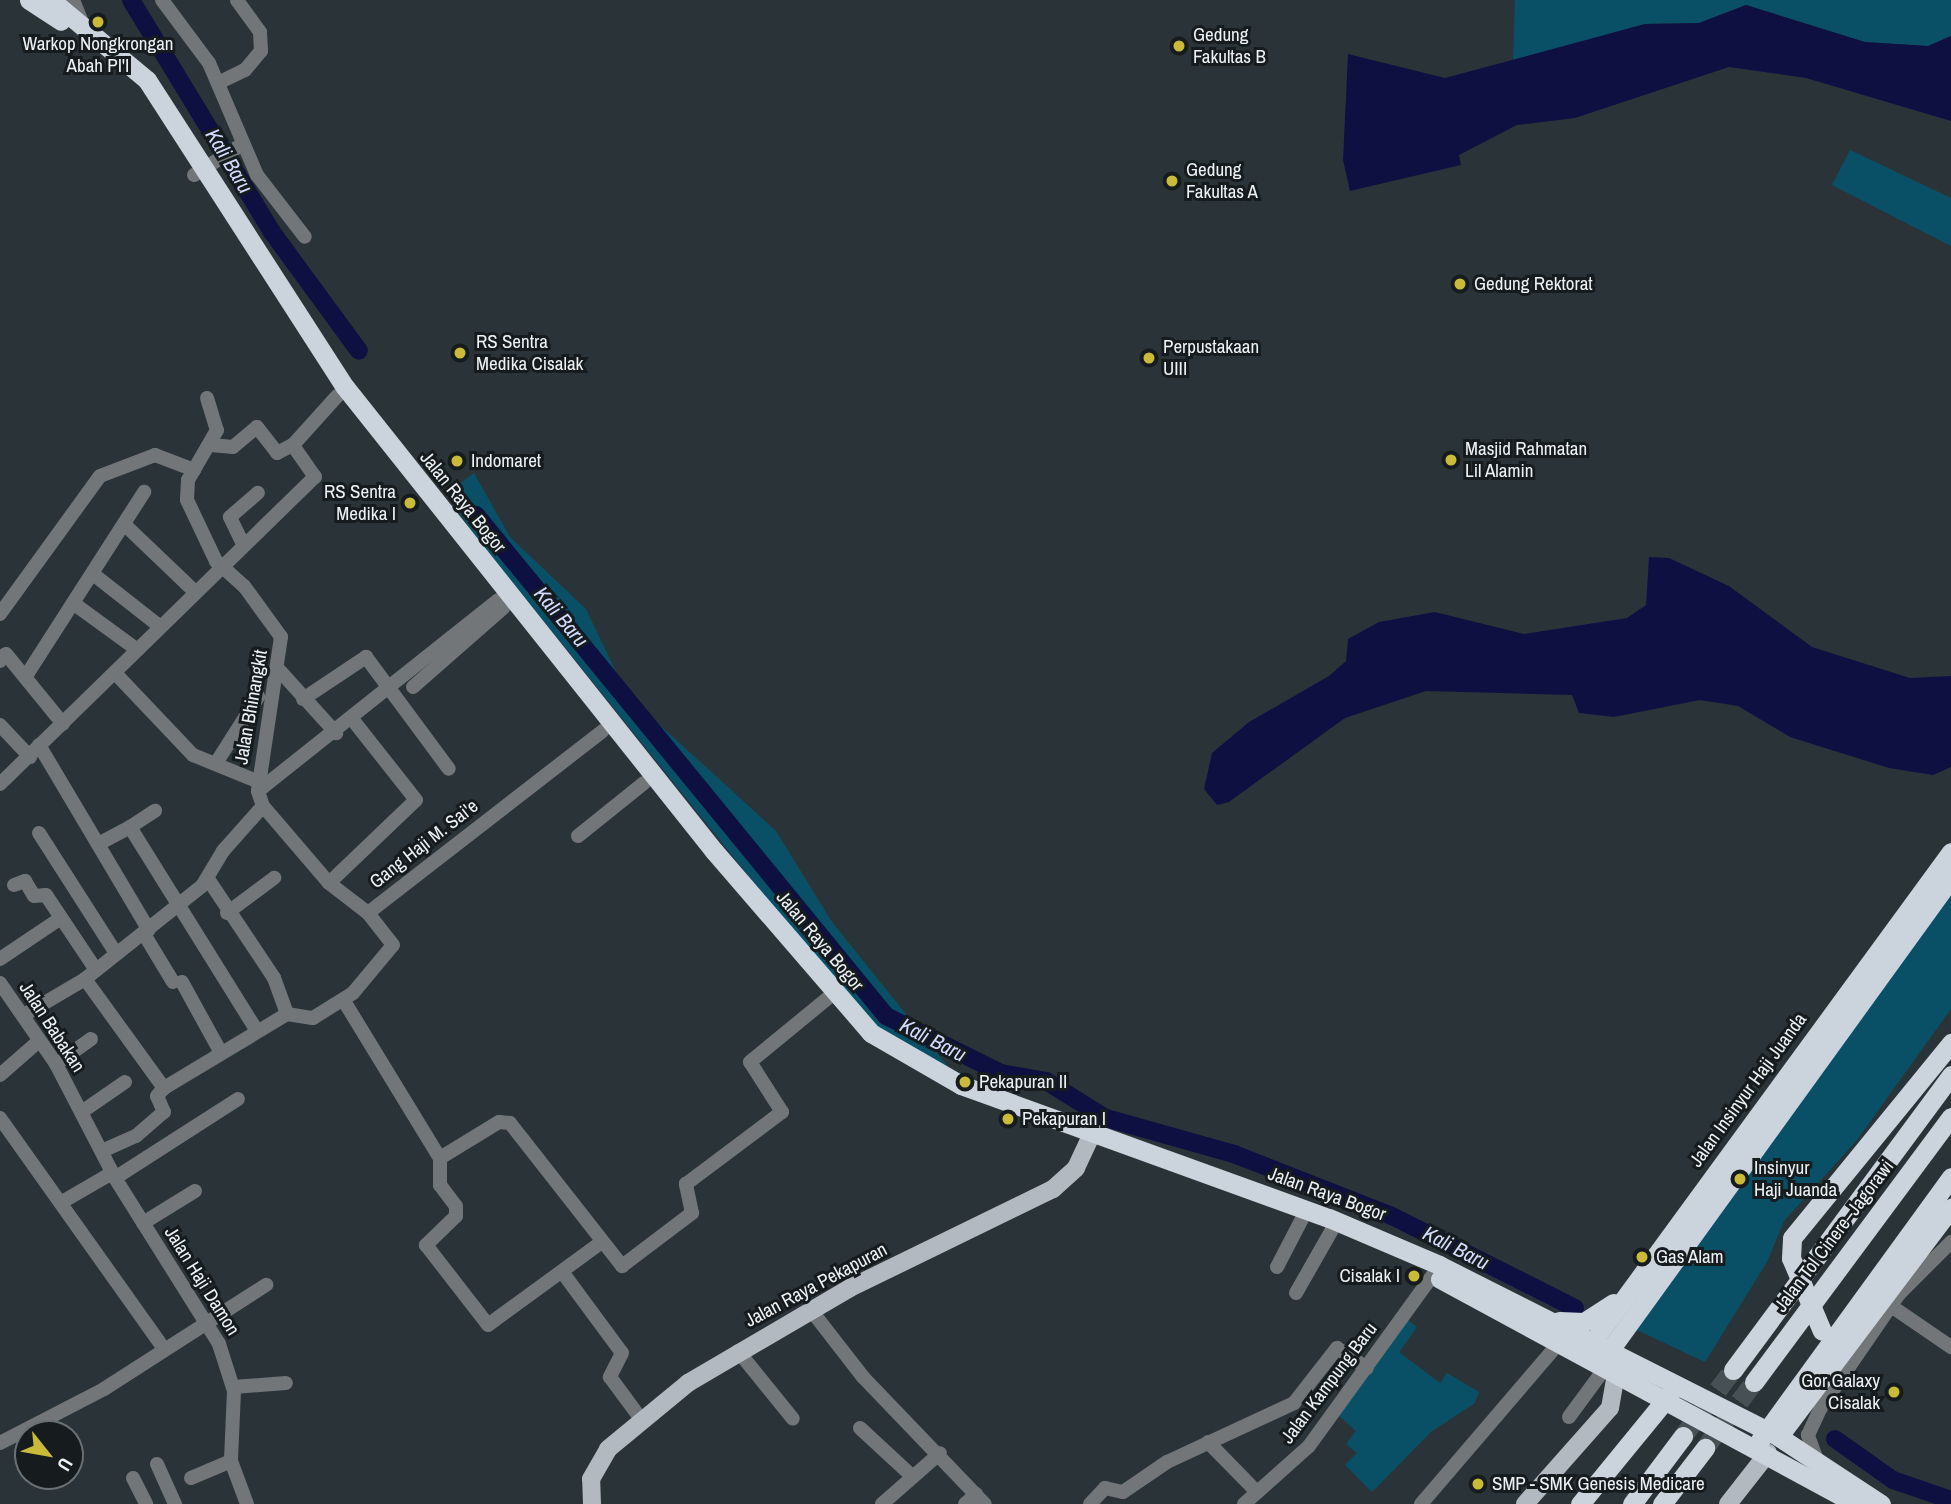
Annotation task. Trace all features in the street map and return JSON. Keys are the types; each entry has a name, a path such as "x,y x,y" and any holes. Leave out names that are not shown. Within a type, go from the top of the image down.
{"highway":[{"name":"Jalan Raya Bogor","path":"29,0 116,64 205,168 338,395 644,783 668,803"},
{"name":"Jalan Raya Bogor","path":"51,0 81,20 147,80 345,387 668,803 864,1040 922,1077 1332,1230 1433,1275 1559,1343 1601,1359 1647,1371 1676,1385 1767,1442"},
{"name":"Jalan Insinyur Haji Juanda","path":"1601,1359 1630,1289 1951,852"},
{"name":"Jalan Insinyur Haji Juanda","path":"1601,1359 1951,878"},
{"path":"1824,1337 1791,1258 1792,1238 1951,1042"},
{"name":"Jalan Tol Cinere–Jagorawi","path":"1733,1370 1951,1075"},
{"name":"Jalan Tol Cinere–Jagorawi","path":"1754,1382 1951,1117"},
{"name":"Jalan Raya Bogor","path":"1090,1139 1360,1230 1544,1316 1601,1359"},
{"path":"1767,1442 1824,1337 1951,1177"},
{"path":"1767,1442 1951,1208"},
{"path":"1544,1316 1584,1322 1630,1289"},
{"path":"1636,1309 1633,1350 1647,1371"},
{"path":"1601,1359 1672,1406 1767,1442 1881,1504"},
{"path":"1580,1504 1672,1406 1676,1385"},
{"path":"1696,1396 1757,1415 1788,1399"},
{"path":"1632,1504 1684,1436"},
{"path":"1662,1504 1705,1448"},
{"path":"1815,1470 1856,1504"}],"main road":[{"name":"Jalan Raya Pekapuran","path":"592,1504 591,1479 601,1457 641,1419 738,1351 811,1310 1053,1189 1076,1168 1090,1139"},
{"path":"1525,1504 1610,1408 1601,1359"},
{"path":"1728,1504 1767,1442"}],"street":[{"path":"74,0 81,20"},
{"path":"162,0 218,83 237,148 306,237"},
{"path":"218,83 245,70 261,51 260,32 237,0"},
{"path":"205,168 237,148"},
{"path":"207,398 217,430 211,445 233,447 257,427 277,453 293,445 338,395"},
{"name":"Jalan Bhinangkit","path":"211,445 194,470 187,500 221,568 244,586 281,637 280,671 259,787"},
{"path":"0,783 117,674 136,649 193,590 237,558 243,544 315,475 293,445"},
{"path":"0,614 100,476 155,455 194,470"},
{"path":"26,676 144,492"},
{"path":"243,544 230,517 258,493"},
{"path":"124,524 193,590"},
{"path":"93,574 158,625"},
{"path":"73,603 136,649"},
{"path":"218,761 259,787 336,733 388,687 501,603"},
{"path":"413,687 501,603"},
{"path":"0,661 6,654 63,724"},
{"path":"303,699 363,656 449,769"},
{"path":"280,671 336,733"},
{"path":"117,674 193,755 212,767 258,697"},
{"path":"329,883 416,800 352,719"},
{"path":"0,725 34,751 102,842 146,932 220,1053"},
{"name":"Gang Haji M. Sai'e","path":"259,787 262,806 329,883 368,913 603,731"},
{"path":"578,836 644,783"},
{"path":"24,1015 90,975 208,879 223,851 262,806"},
{"path":"102,842 155,811"},
{"path":"130,827 257,1031"},
{"path":"39,833 115,952"},
{"path":"227,913 274,878"},
{"path":"208,879 227,913 274,978 287,1014"},
{"path":"14,885 25,881 36,896 46,895 90,975 164,1088"},
{"path":"102,1151 136,1136 164,1112 157,1096 164,1088 220,1053 287,1014 313,1018 344,1001 393,945 368,913"},
{"path":"0,959 61,918"},
{"name":"Jalan Babakan","path":"0,983 24,1015 72,1094"},
{"path":"440,1158 499,1122 510,1123 622,1266 692,1213 686,1184 783,1109 750,1062 829,996"},
{"path":"344,1001 440,1158 440,1185 457,1213 426,1245 488,1325 563,1273 602,1242"},
{"path":"55,1064 91,1039"},
{"path":"0,1075 39,1041"},
{"path":"83,1111 125,1082"},
{"name":"Jalan Haji Damon","path":"72,1094 83,1111 113,1175 205,1321 233,1387 231,1461 247,1504"},
{"path":"62,1202 113,1175 238,1099"},
{"path":"0,1118 164,1349"},
{"path":"143,1223 195,1191"},
{"path":"1277,1268 1302,1219"},
{"path":"1296,1293 1332,1230"},
{"path":"1815,1470 1808,1435 1820,1409 1891,1306 1951,1242"},
{"path":"563,1273 622,1353 610,1377 641,1419"},
{"name":"Jalan Kampung Baru","path":"1244,1504 1309,1446 1433,1275"},
{"path":"0,1443 80,1403 205,1321 266,1285"},
{"path":"1891,1306 1951,1347"},
{"path":"811,1310 863,1377 940,1452 975,1501"},
{"path":"1421,1504 1559,1343"},
{"path":"1090,1504 1105,1488 1123,1492 1209,1442 1294,1403 1337,1348 1367,1368"},
{"path":"738,1351 793,1419"},
{"path":"1569,1417 1601,1359"},
{"path":"233,1387 286,1383"},
{"path":"860,1428 913,1478"},
{"path":"1209,1442 1256,1491"},
{"path":"882,1504 940,1452"},
{"path":"191,1478 231,1461"},
{"path":"157,1464 175,1504"},
{"path":"133,1478 146,1504"}],"shaded area":[{"path":"1515,0 1951,0 1951,36 1928,46 1865,42 1746,5 1699,23 1645,24 1513,61"},
{"path":"1746,5 1865,42 1928,46 1951,36 1951,121 1806,78 1729,67 1575,118 1517,125 1459,155 1461,165 1350,191 1343,160 1348,54 1445,78 1645,24 1699,23"},
{"path":"1850,150 1951,198 1951,246 1832,185"},
{"path":"474,473 510,537 586,609 627,695 776,831 832,922 950,1069 1005,1093 957,1083 870,1027 477,538 446,494"},
{"path":"1649,557 1669,558 1729,586 1812,647 1910,678 1951,676 1951,767 1933,775 1889,768 1790,737 1738,706 1700,700 1614,717 1579,713 1572,695 1426,691 1345,718 1229,802 1217,805 1204,789 1212,753 1249,722 1329,676 1346,661 1348,639 1379,622 1435,612 1524,634 1627,618 1646,605"},
{"path":"1951,891 1951,1009 1857,1140 1784,1221 1767,1262 1705,1362 1637,1330 1691,1245"},
{"path":"1407,1319 1417,1327 1399,1352 1440,1383 1447,1373 1479,1392 1475,1403 1431,1432 1372,1492 1345,1465 1357,1453 1346,1444 1356,1431 1338,1415"}],"waterway":[{"name":"Kali Baru","path":"131,0 272,232 359,351"},
{"name":"Kali Baru","path":"476,515 886,1016 1001,1073 1046,1081 1106,1118 1234,1154 1390,1215 1575,1308"},
{"name":"Kali Baru","path":"1835,1439 1893,1480 1951,1500"}],"tunnel":[{"path":"1683,1436 1733,1370"},
{"path":"1705,1448 1754,1382"}],"place":[{"name":"Warkop Nongkrongan Abah PI'I","path":"98,22"},
{"name":"Gedung Fakultas B","path":"1179,46"},
{"name":"Gedung Fakultas A","path":"1172,181"},
{"name":"Gedung Rektorat","path":"1460,284"},
{"name":"RS Sentra Medika Cisalak","path":"460,353"},
{"name":"Perpustakaan UIII","path":"1149,358"},
{"name":"Masjid Rahmatan Lil Alamin","path":"1451,460"},
{"name":"Indomaret","path":"457,461"},
{"name":"RS Sentra Medika I","path":"410,503"},
{"name":"Pekapuran II","path":"965,1082"},
{"name":"Pekapuran I","path":"1008,1119"},
{"name":"Insinyur Haji Juanda","path":"1740,1179"},
{"name":"Gas Alam","path":"1642,1257"},
{"name":"Cisalak I","path":"1414,1276"},
{"name":"Gor Galaxy Cisalak","path":"1894,1392"},
{"name":"SMP - SMK Genesis Medicare","path":"1478,1484"}]}
